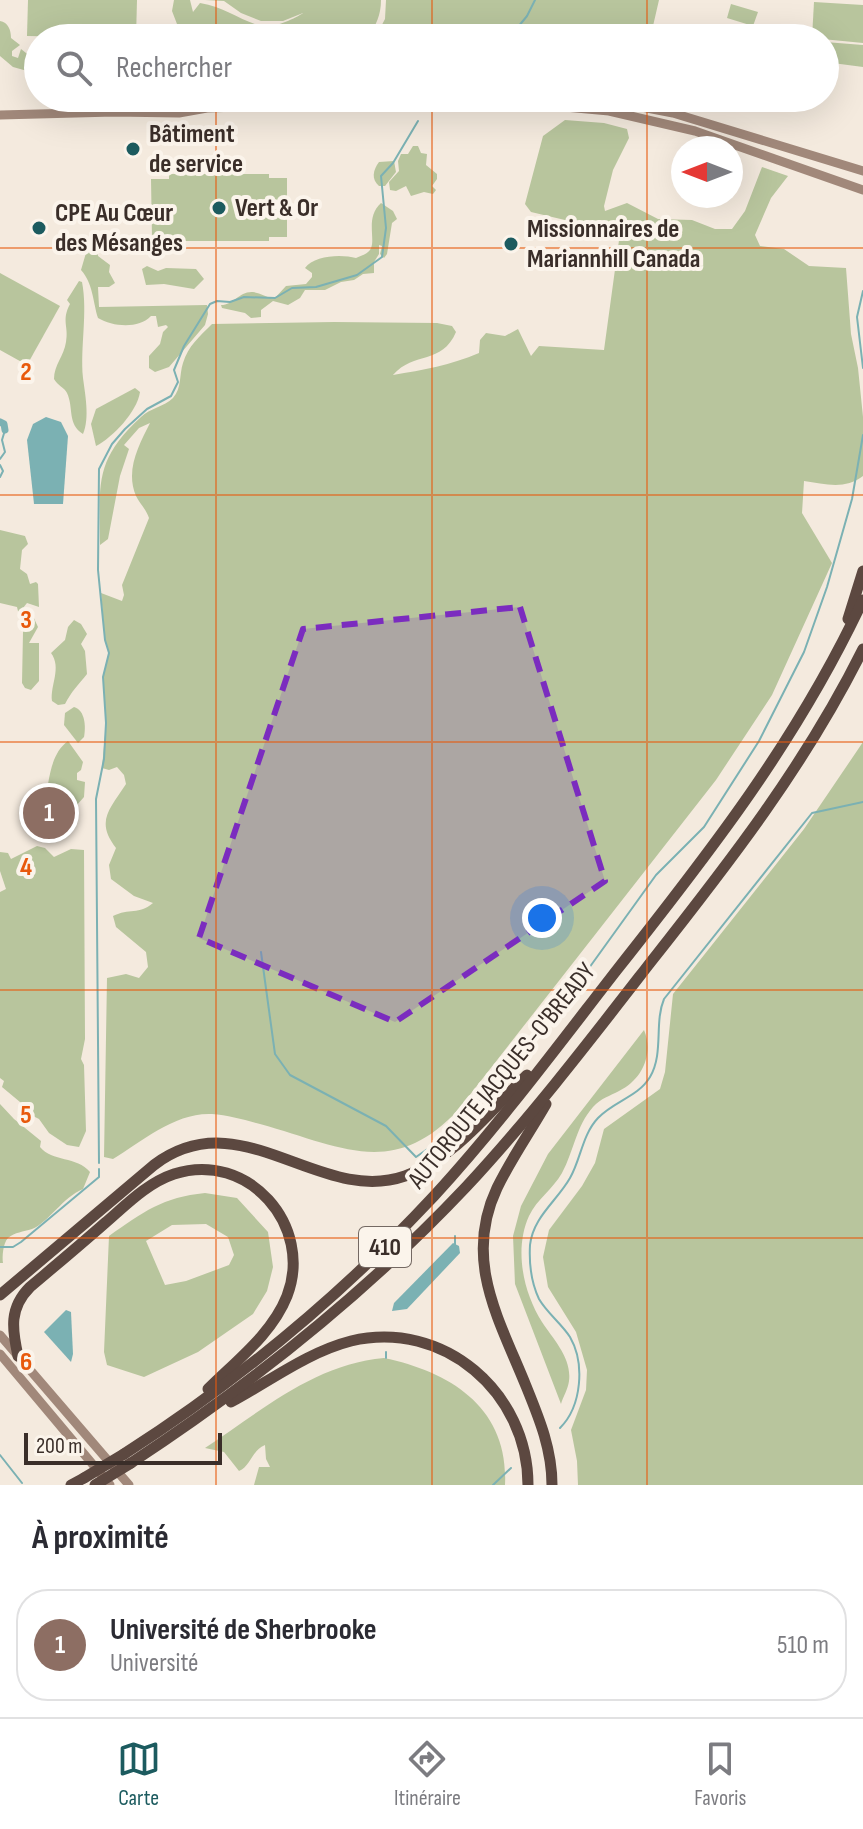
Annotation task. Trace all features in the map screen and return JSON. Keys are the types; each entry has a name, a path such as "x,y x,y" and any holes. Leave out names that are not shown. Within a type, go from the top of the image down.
{"highway":[{"path":"837,654 863,571"},
{"name":"AUTOROUTE JACQUES-O'BREADY","path":"184,1421 286,1336 383,1248 460,1166 559,1044 749,798 797,724 837,654 863,600"},
{"name":"AUTOROUTE JACQUES-O'BREADY","path":"71,1485 89,1481 127,1458 287,1352 385,1268 464,1189 562,1075 756,827 814,738 863,649"},
{"path":"0,1295 154,1165 181,1149 201,1143 223,1143 353,1179 374,1181 401,1177 426,1166 448,1151 559,1044"},
{"path":"552,1485 547,1443 491,1298 484,1272 482,1245 487,1215 496,1191 562,1075"},
{"path":"18,1356 12,1320 23,1295 138,1195 159,1181 187,1171 214,1171 239,1177 269,1198 286,1224 293,1255 290,1286 281,1310 266,1331 184,1421"},
{"path":"184,1421 328,1349 369,1338 404,1338 450,1353 492,1385 510,1411 520,1434 527,1462 528,1485"}],"main road":[{"path":"0,115 185,112"},
{"path":"613,112 695,131 863,190"},
{"path":"668,112 863,171"},
{"path":"0,1335 129,1485"},
{"path":"0,1354 110,1485"}],"highlighted area":[{"path":"520,607 605,881 395,1022 199,938 303,629"}],"green space":[{"path":"28,0 137,0 136,24 27,24"},
{"path":"174,0 190,0 193,12 200,3 256,24 177,24 172,11"},
{"path":"205,0 381,0 376,24 279,24 303,13 283,21 261,21 241,13 224,1"},
{"path":"386,0 659,0 653,24 382,24"},
{"path":"814,2 863,5 863,43 839,41 839,24 813,24"},
{"path":"731,4 758,12 754,24 727,18"},
{"path":"0,21 7,25 11,38 20,45 12,51 12,56 18,58 21,49 24,51 24,70 13,67 0,56"},
{"path":"839,43 863,45 863,67 839,64"},
{"path":"565,120 604,123 627,129 629,138 613,170 605,211 627,203 658,219 692,220 715,229 732,229 745,211 762,167 788,176 771,198 755,235 760,246 784,249 809,266 846,268 851,334 863,417 863,476 842,485 804,481 802,513 832,563 772,695 716,780 458,1110 434,1132 411,1145 388,1151 365,1152 212,1114 185,1118 160,1129 113,1159 104,1157 107,978 126,974 139,978 148,967 146,952 116,927 113,916 143,909 153,903 134,896 111,879 109,865 116,848 106,830 107,815 126,784 124,775 117,767 109,770 102,768 106,723 103,677 109,653 101,593 122,601 122,585 149,518 136,496 132,477 135,458 150,423 139,428 124,445 129,449 120,476 108,539 100,545 100,490 107,461 114,447 141,417 173,398 188,351 212,324 334,322 437,323 452,326 456,332 443,349 410,363 393,375 437,367 479,353 480,340 486,333 505,336 518,329 531,356 539,346 604,350 620,233 531,212 525,204 543,136"},
{"path":"413,146 418,146 421,153 427,154 426,165 437,174 432,186 436,190 433,194 424,192 411,196 406,186 396,191 390,190 389,182 399,171 401,154 408,154"},
{"path":"394,161 396,172 385,186 379,186 374,177 377,165 379,162"},
{"name":"Vert & Or","path":"169,174 269,174 269,178 287,178 287,237 269,237 269,241 170,241 169,238 152,238 151,179 169,179"},
{"path":"381,203 393,211 397,219 392,223 384,258 380,254 382,246 379,245 374,273 363,274 325,290 305,290 300,298 288,305 273,301 261,310 261,317 251,318 245,313 222,308 221,305 248,292 274,299 286,286 306,284 312,273 305,268 315,260 336,256 356,258 367,253 372,243 373,216"},
{"path":"97,240 98,256 110,265 109,272 115,283 109,287 98,287 99,307 207,305 205,325 169,367 155,372 149,368 149,356 160,344 168,327 158,327 156,316 126,325 98,318 90,287 81,270 88,246"},
{"path":"147,266 158,271 166,268 196,269 204,279 194,289 164,284 146,285 142,269"},
{"path":"0,273 60,306 27,365 0,350"},
{"path":"79,281 82,282 84,306 82,366 87,413 83,434 73,421 67,393 54,379 67,336 66,315 70,304 67,300"},
{"path":"135,388 140,392 129,416 110,437 96,446 91,424 96,409"},
{"path":"0,530 25,536 28,544 22,550 20,569 27,574 30,584 38,584 39,607 27,603 23,608 32,614 38,627 29,643 39,643 39,681 31,690 22,683 23,632 17,607 0,603"},
{"path":"74,620 81,624 87,634 81,644 85,651 87,674 65,704 58,705 52,701 56,665 51,653 65,640 68,627"},
{"path":"74,707 83,715 85,723 84,737 78,743 64,725 65,713"},
{"path":"68,741 83,762 77,780 85,782 84,797 76,806 48,807 45,803 51,769 57,753"},
{"path":"863,742 863,1485 578,1485 571,1430 586,1390 587,1370 576,1332 548,1287 543,1257 549,1230 595,1163 604,1129 660,1089 665,1072 673,994 804,829"},
{"path":"37,846 45,848 54,857 71,849 84,850 85,1039 81,1059 84,1065 86,1131 79,1147 67,1145 49,1133 39,1119 27,1113 20,1102 2,1087 4,1081 0,1078 0,892 6,889 0,871 0,852 8,853 11,859"},
{"path":"644,1030 648,1048 640,1073 627,1086 599,1101 587,1114 562,1173 532,1210 524,1229 523,1270 530,1297 568,1364 568,1387 561,1404 515,1284 513,1236 521,1206 548,1154"},
{"path":"0,1104 41,1141 40,1147 45,1152 78,1163 90,1172 83,1189 38,1226 8,1238 3,1263 0,1263"},
{"path":"205,1193 237,1198 268,1232 273,1267 267,1291 253,1314 198,1352 144,1377 107,1365 104,1352 109,1236 154,1207","holes":["206,1224 228,1237 234,1255 229,1265 186,1281 165,1285 146,1241 172,1225"]},
{"path":"384,1358 432,1373 471,1398 486,1415 497,1435 504,1458 505,1485 254,1485 259,1467 270,1467 265,1445 239,1471 224,1452 205,1448 312,1379 359,1362"}],"water":[{"path":"46,417 61,422 68,436 63,504 34,504 27,440 33,424"},
{"path":"453,1243 459,1246 460,1253 407,1309 392,1311 394,1303"},
{"path":"66,1310 71,1312 71,1362 44,1332"}],"waterway":[{"path":"520,24 535,0"},
{"path":"99,1163 96,799 104,759 106,723 103,677 109,653 98,570 99,469 112,444 125,429 147,409 171,396 178,382 174,370 184,346 210,304 244,297 275,298 292,288 316,287 357,275 382,257 386,228 381,176 393,163 418,121"},
{"path":"863,291 857,317 863,368"},
{"path":"0,422 5,430"},
{"path":"0,459 5,452 2,440 5,430"},
{"path":"261,952 275,1054 290,1075 386,1126 416,1157 445,1137 566,1000 656,875 704,827 759,741 804,652 827,587 852,499 863,435"},
{"path":"0,465 3,471 0,477"},
{"path":"560,1428 577,1396 578,1359 570,1337 542,1304 534,1286 530,1245 536,1226 570,1178 585,1139 598,1118 639,1089 650,1077 657,1058 664,999 812,813 863,802"},
{"path":"0,1247 13,1247 21,1242 99,1177 99,1169"},
{"path":"455,1236 455,1246"},
{"path":"386,1352 386,1358"},
{"path":"0,1455 22,1483"},
{"path":"493,1485 511,1468"}],"place":[{"name":"Bâtiment de service","path":"133,149"},
{"name":"Vert & Or","path":"219,208"},
{"name":"CPE Au Cœur des Mésanges","path":"39,228"},
{"name":"Missionnaires de Mariannhill Canada","path":"511,244"},
{"name":"Université de Sherbrooke","path":"49,813"}]}
